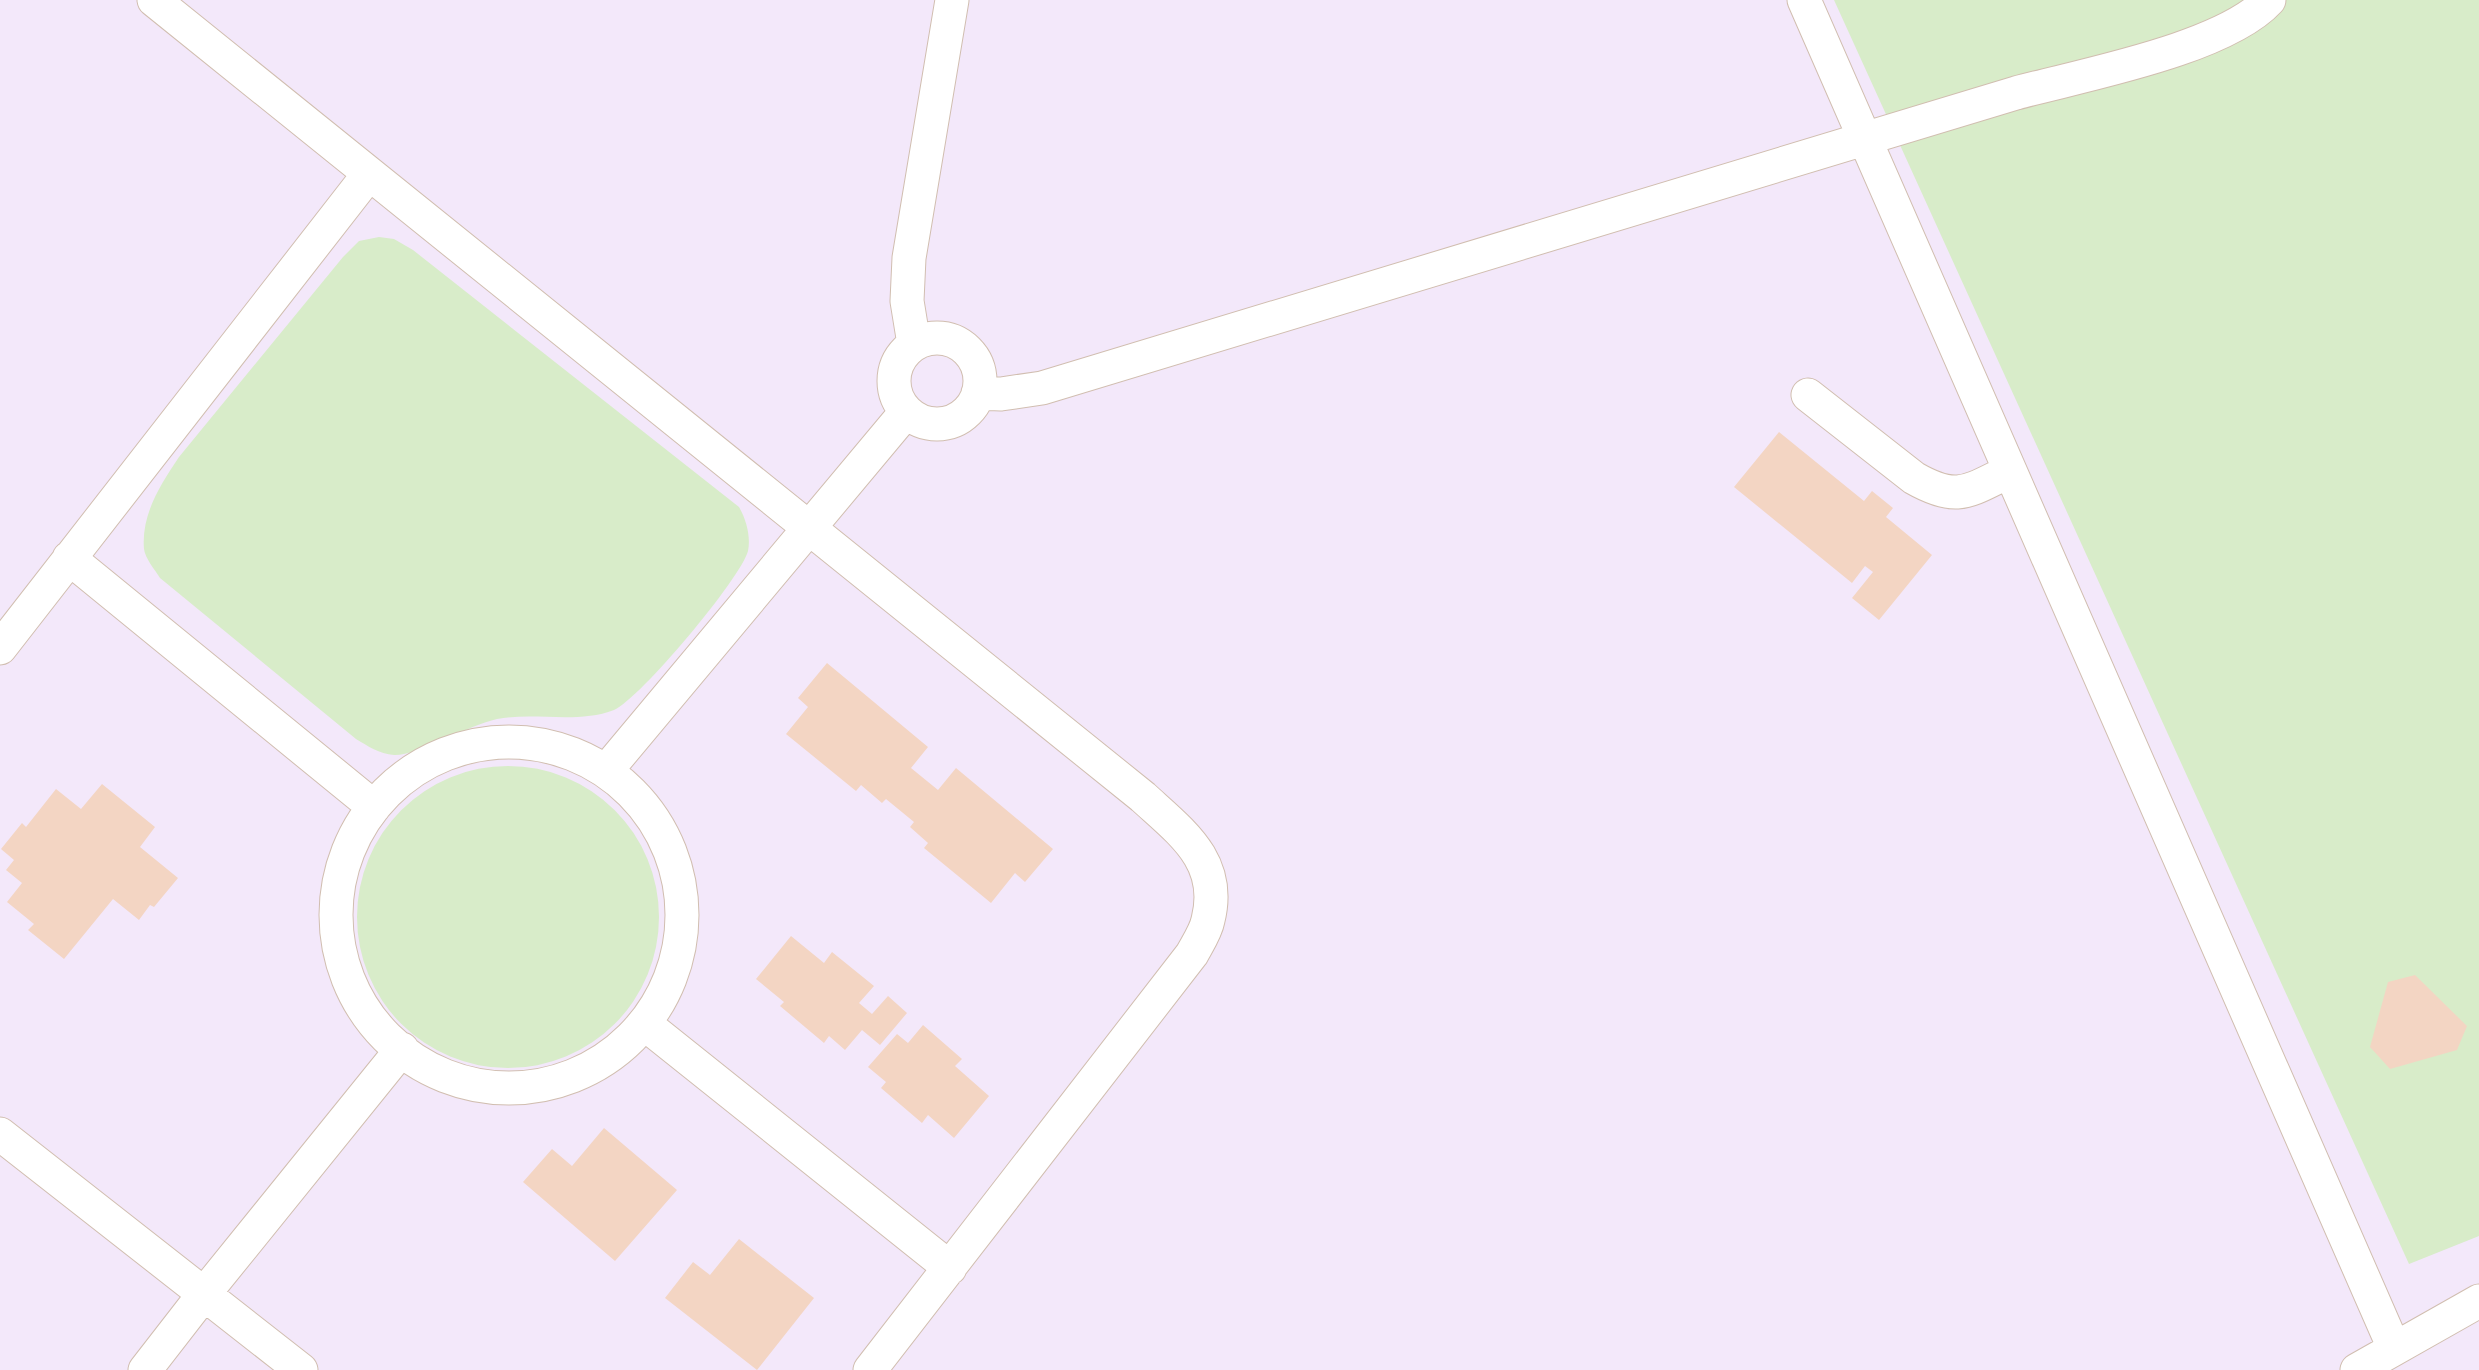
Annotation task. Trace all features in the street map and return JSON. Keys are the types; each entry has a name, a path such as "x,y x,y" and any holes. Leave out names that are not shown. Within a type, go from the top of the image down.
{"lane":[{"path":"154,0 1143,796 1188,838 1204,861 1212,895 1208,922 1192,954 870,1370"},
{"path":"914,344 907,301 909,258 952,0"},
{"path":"1804,0 2394,1348"},
{"path":"978,393 1000,394 1041,388 2016,93 2167,52 2234,27 2270,0"},
{"path":"0,648 369,174"},
{"path":"940,338 954,341 966,349 980,373 978,393 969,412 956,420 942,424 928,424 906,412 896,396 893,381 895,367 903,354 914,344 926,339 940,338"},
{"path":"1808,395 1914,478 1931,488 1951,494 1965,491 2010,471"},
{"path":"606,771 808,526 906,412"},
{"path":"69,558 374,807"},
{"path":"498,741 555,747 606,771 648,812 676,864 683,921 671,979 645,1024 596,1066 541,1087 482,1087 426,1068 382,1034 350,987 335,932 338,876 359,824 374,807 395,782 444,753 498,741"},
{"path":"645,1024 950,1268"},
{"path":"145,1370 402,1049"},
{"path":"0,1134 301,1370"},
{"path":"2356,1370 2479,1301"}],"shaded area":[{"path":"0,0 2479,0 2479,1370 0,1370"}],"green space":[{"path":"1834,0 2479,0 2479,1236 2409,1264"},
{"path":"379,237 394,239 413,250 739,507 742,512 749,539 748,551 728,586 666,662 627,701 614,710 586,716 497,719 416,751 394,755 383,753 356,739 160,578 146,556 144,536 149,512 159,489 179,457 343,257 359,241"},
{"path":"508,766 538,769 566,777 592,791 615,810 634,833 648,859 656,887 659,917 656,947 648,975 634,1001 615,1024 592,1043 566,1057 538,1065 508,1068 478,1065 450,1057 424,1043 401,1024 382,1001 368,975 360,947 357,917 360,887 368,859 382,833 401,810 424,791 450,777 478,769"}],"building":[{"path":"1779,432 1864,501 1872,491 1893,508 1886,517 1932,555 1879,620 1852,598 1873,572 1865,566 1852,583 1734,487"},
{"path":"827,663 928,747 911,768 938,790 956,768 1053,849 1025,882 1015,873 991,903 924,848 928,843 910,827 914,822 886,799 882,803 861,785 856,791 786,734 808,707 798,698"},
{"path":"102,784 155,827 140,847 178,878 154,907 150,905 139,920 113,899 64,959 28,930 34,924 7,902 22,883 6,870 14,860 1,849 22,823 26,827 56,789 81,809"},
{"path":"791,936 824,963 832,952 874,986 859,1003 872,1014 888,996 907,1013 880,1045 862,1030 845,1050 829,1036 824,1043 780,1006 784,1002 756,979"},
{"path":"2415,975 2467,1026 2457,1050 2390,1069 2370,1047 2388,982"},
{"path":"923,1025 962,1059 955,1066 989,1096 954,1138 928,1115 922,1123 881,1088 886,1082 868,1067 897,1034 908,1043"},
{"path":"604,1128 677,1190 615,1261 523,1182 552,1149 572,1166"},
{"path":"739,1239 814,1298 757,1370 665,1298 693,1262 710,1275"}]}
